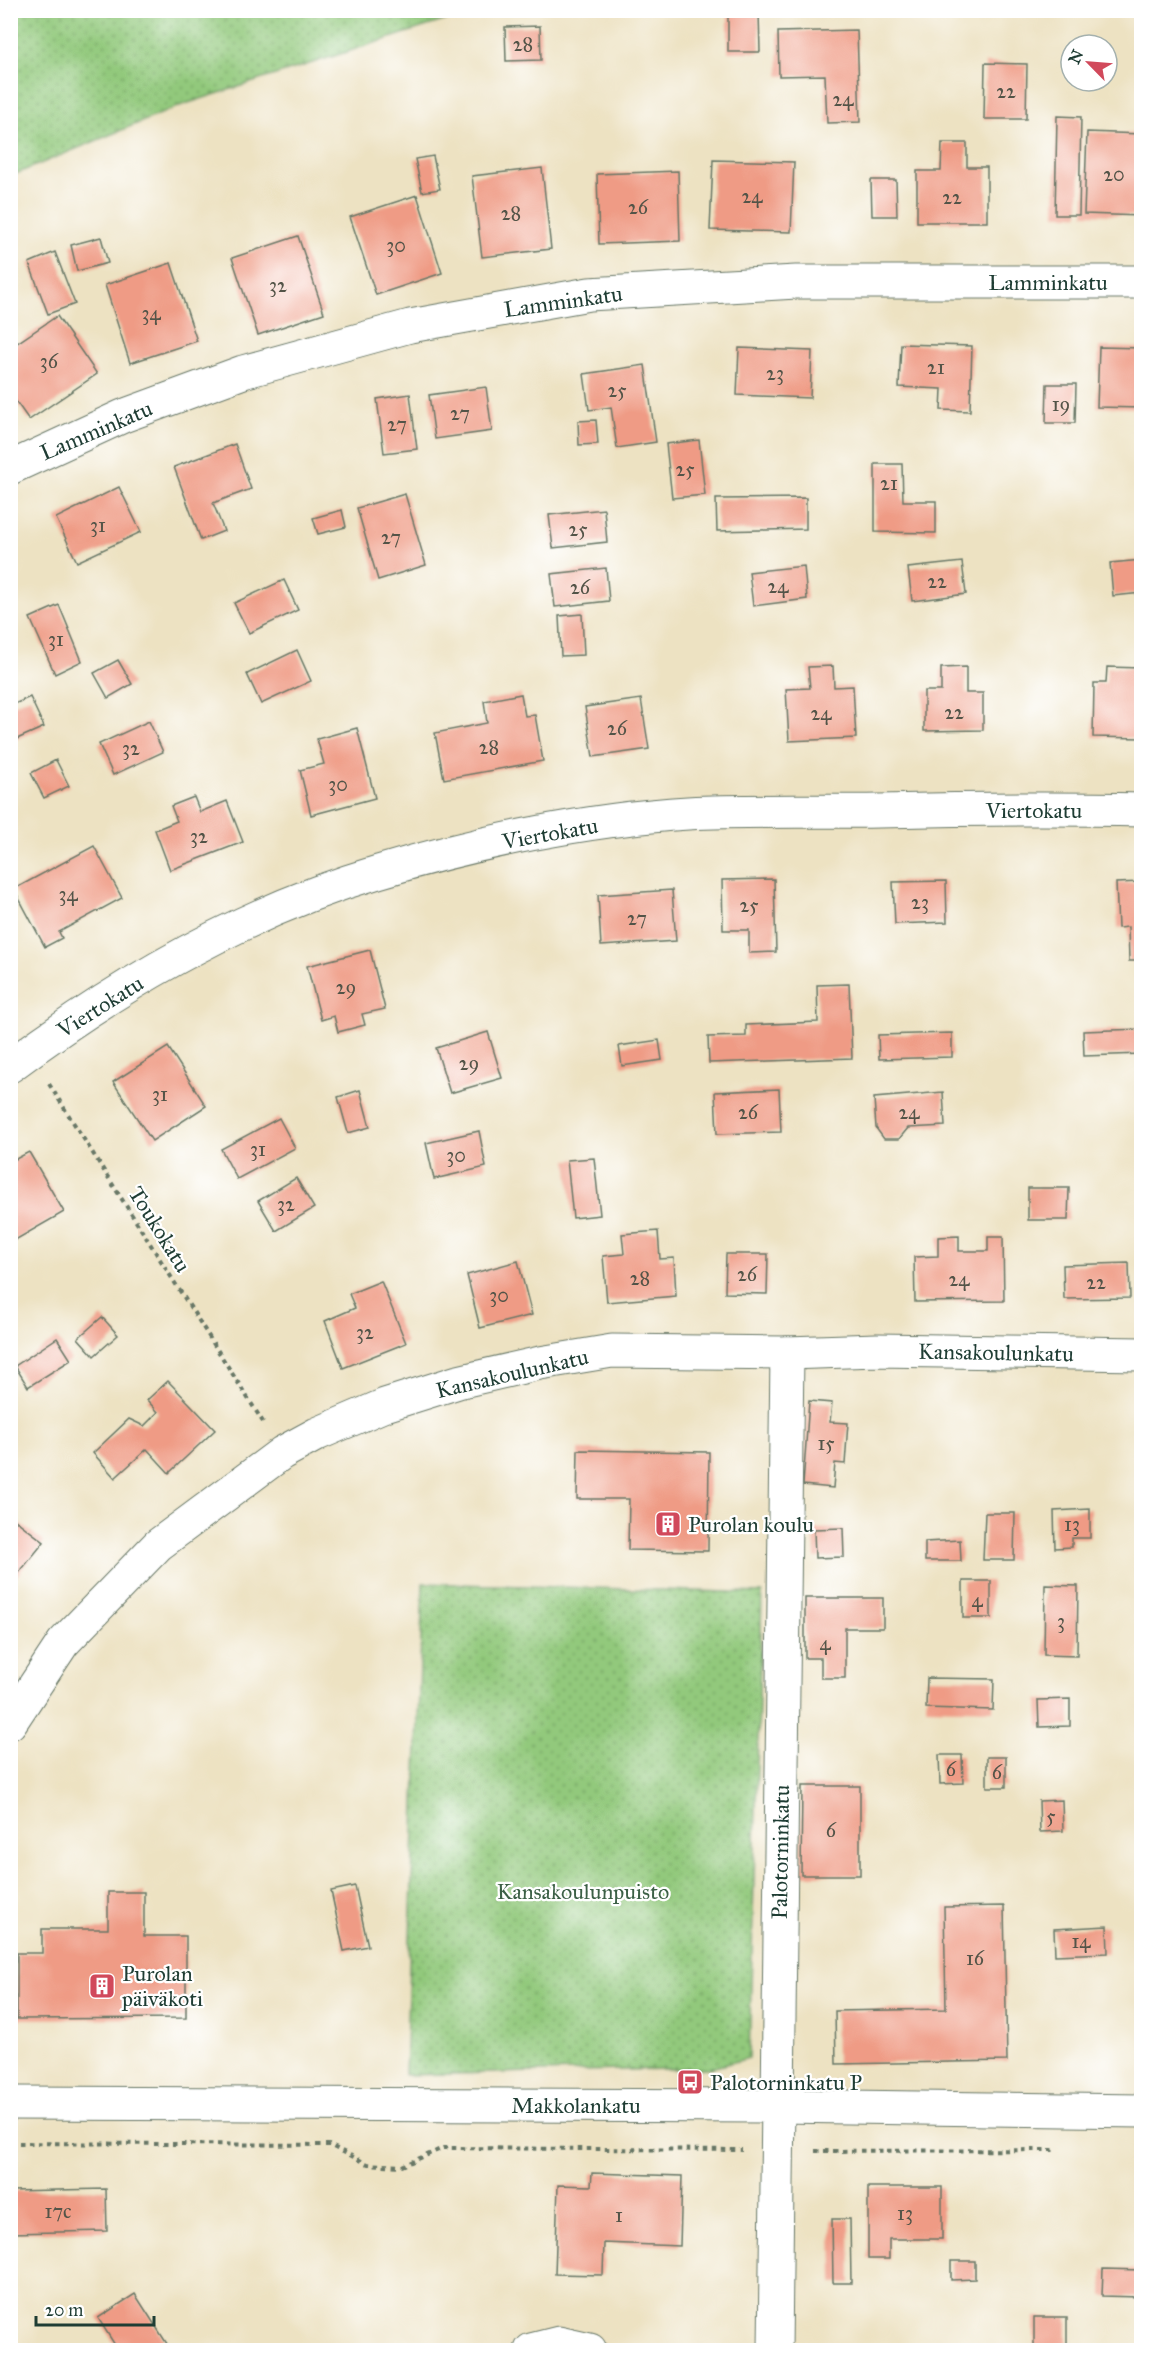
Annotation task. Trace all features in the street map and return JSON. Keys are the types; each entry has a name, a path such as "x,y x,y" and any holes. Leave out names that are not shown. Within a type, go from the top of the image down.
{"street":[{"name":"Lamminkatu","path":"10,468 123,416 243,372 410,326 589,294 796,282 1142,282"},
{"name":"Viertokatu","path":"20,1059 97,1005 189,952 290,903 377,872 466,849 576,827 687,813 1142,810"},
{"name":"Kansakoulunkatu","path":"10,1723 63,1643 158,1545 282,1453 317,1434 385,1406 458,1382 540,1363 612,1351 787,1353 877,1350 1142,1354"},
{"name":"Palotorninkatu","path":"775,2350 787,1353"},
{"name":"Makkolankatu","path":"10,2103 778,2106 1142,2111"},
{"path":"531,2350 560,2343 590,2350"}],"path":[{"name":"Toukokatu","path":"20,1059 282,1453"},
{"path":"10,2143 329,2145 368,2164 402,2166 443,2148 777,2151 1059,2150"}],"green space":[{"path":"11,10 504,11 471,12 182,105 11,176"},
{"name":"Kansakoulunpuisto","path":"423,1583 762,1593 749,2058 711,2068 405,2075"}],"building":[{"path":"759,11 760,52 728,52 728,12"},
{"path":"540,26 541,60 506,61 505,27"},
{"path":"857,30 860,122 827,123 825,75 779,76 778,32"},
{"path":"985,63 1027,64 1026,119 984,119"},
{"path":"1057,116 1081,117 1079,215 1055,215"},
{"path":"1087,132 1142,134 1142,216 1084,214"},
{"path":"942,143 967,143 967,167 987,167 987,222 917,222 917,171 941,171"},
{"path":"433,156 440,189 422,192 415,159"},
{"path":"713,160 794,162 791,232 710,230"},
{"path":"542,168 551,249 482,257 472,176"},
{"path":"678,171 680,241 599,244 597,174"},
{"path":"871,180 896,180 897,216 872,216"},
{"path":"417,195 442,273 376,295 350,217"},
{"path":"298,236 324,313 258,335 232,258"},
{"path":"101,237 108,263 77,271 71,245"},
{"path":"55,252 75,304 48,314 29,263"},
{"path":"171,263 197,341 130,363 105,285"},
{"path":"57,316 97,374 29,420 10,393 10,348"},
{"path":"901,344 972,346 970,411 941,410 942,389 899,387"},
{"path":"1099,347 1142,348 1142,408 1097,407"},
{"path":"739,348 812,351 810,398 737,395"},
{"path":"645,365 656,442 617,448 611,407 589,410 584,374"},
{"path":"1047,384 1076,384 1075,423 1046,423"},
{"path":"486,387 492,431 435,439 429,395"},
{"path":"410,394 417,449 384,453 377,399"},
{"path":"596,420 598,444 579,445 578,421"},
{"path":"699,440 705,495 672,498 666,444"},
{"path":"235,444 251,489 213,503 224,531 201,540 174,467"},
{"path":"875,464 902,464 903,501 936,501 936,533 875,532"},
{"path":"119,487 141,532 77,562 56,518"},
{"path":"405,494 426,565 378,580 357,508"},
{"path":"806,498 806,529 717,531 716,499"},
{"path":"604,509 607,542 553,548 549,515"},
{"path":"342,510 346,527 318,534 313,518"},
{"path":"1142,560 1142,593 1113,596 1110,563"},
{"path":"962,562 966,594 912,601 908,568"},
{"path":"804,566 807,599 753,606 749,572"},
{"path":"606,568 609,601 555,607 551,574"},
{"path":"284,580 298,610 249,633 234,603"},
{"path":"59,605 82,661 55,674 30,618"},
{"path":"582,614 584,655 561,656 559,616"},
{"path":"297,650 311,681 261,704 247,674"},
{"path":"118,660 132,684 108,698 94,673"},
{"path":"833,666 834,687 853,686 856,738 789,741 786,689 810,688 808,667"},
{"path":"966,667 966,693 983,693 983,730 924,731 924,691 941,691 941,668"},
{"path":"1107,667 1142,668 1142,738 1093,737 1094,683 1106,683"},
{"path":"521,694 525,716 535,715 543,761 444,779 435,733 487,723 484,701"},
{"path":"30,697 44,727 10,742 10,706"},
{"path":"641,699 649,749 593,757 585,707"},
{"path":"149,721 163,752 113,775 99,744"},
{"path":"357,728 375,798 311,815 300,770 324,764 317,739"},
{"path":"56,760 69,786 44,798 31,773"},
{"path":"194,797 200,812 227,801 243,842 170,870 155,830 177,821 171,806"},
{"path":"94,846 122,898 59,932 62,938 45,947 14,889"},
{"path":"774,879 776,952 749,953 749,930 723,930 722,880"},
{"path":"946,881 947,922 895,924 893,882"},
{"path":"1142,882 1142,961 1129,961 1128,927 1118,928 1116,883"},
{"path":"672,890 676,941 601,946 598,895"},
{"path":"370,950 385,1009 362,1014 365,1025 338,1032 334,1016 321,1020 307,966"},
{"path":"849,984 852,1058 709,1063 708,1037 746,1036 746,1025 818,1022 817,985"},
{"path":"1142,1029 1142,1054 1084,1056 1083,1031"},
{"path":"488,1032 502,1078 450,1093 436,1048"},
{"path":"952,1033 952,1057 879,1059 878,1035"},
{"path":"659,1040 662,1060 622,1066 619,1046"},
{"path":"168,1047 206,1106 152,1141 113,1082"},
{"path":"779,1089 781,1132 717,1134 715,1092"},
{"path":"360,1090 370,1127 348,1133 338,1097"},
{"path":"943,1092 945,1126 908,1128 899,1139 884,1139 876,1128 874,1098"},
{"path":"279,1118 295,1148 237,1179 221,1149"},
{"path":"479,1131 486,1167 434,1179 426,1143"},
{"path":"29,1152 64,1212 10,1243 10,1162"},
{"path":"594,1158 600,1215 573,1218 567,1160"},
{"path":"296,1178 314,1208 276,1231 258,1201"},
{"path":"1028,1188 1069,1188 1068,1220 1028,1220"},
{"path":"658,1231 660,1259 674,1258 676,1296 607,1302 603,1256 624,1254 622,1234"},
{"path":"959,1236 959,1251 988,1251 988,1237 1003,1237 1004,1301 915,1302 914,1257 938,1256 938,1237"},
{"path":"726,1254 768,1254 767,1294 725,1293"},
{"path":"518,1261 532,1315 480,1328 467,1275"},
{"path":"1129,1263 1130,1298 1064,1299 1063,1265"},
{"path":"381,1281 406,1343 343,1368 325,1321 355,1308 349,1294"},
{"path":"102,1317 118,1335 94,1356 78,1338"},
{"path":"57,1338 71,1360 28,1387 15,1366"},
{"path":"168,1381 215,1430 169,1473 147,1449 115,1478 93,1453 129,1419 144,1426 158,1412 147,1400"},
{"path":"809,1401 832,1403 830,1422 848,1423 845,1464 835,1463 833,1488 803,1485"},
{"name":"Purolan koulu","path":"578,1450 709,1452 708,1551 628,1550 629,1499 577,1499"},
{"path":"1090,1509 1090,1538 1072,1538 1072,1547 1055,1548 1054,1511"},
{"path":"985,1513 1015,1513 1014,1560 983,1560"},
{"path":"10,1516 44,1542 10,1584"},
{"path":"843,1528 844,1557 815,1558 814,1529"},
{"path":"960,1540 961,1561 925,1561 925,1542"},
{"path":"963,1581 991,1581 991,1618 963,1618"},
{"path":"1045,1585 1078,1586 1077,1656 1044,1655"},
{"path":"805,1598 883,1598 883,1628 845,1628 845,1678 821,1678 821,1658 805,1658"},
{"path":"927,1678 994,1679 993,1710 926,1708"},
{"path":"1070,1699 1070,1726 1039,1727 1038,1700"},
{"path":"939,1755 962,1755 963,1783 940,1784"},
{"path":"987,1757 1006,1757 1006,1787 987,1787"},
{"path":"802,1786 860,1786 860,1875 801,1875"},
{"path":"1062,1800 1063,1831 1040,1832 1039,1801"},
{"path":"355,1886 368,1946 344,1951 331,1891"},
{"name":"Purolan päiväkoti","path":"108,1892 144,1892 144,1936 186,1936 186,2018 17,2019 17,1953 42,1953 42,1929 108,1929"},
{"path":"1004,1906 1007,2061 836,2064 835,2011 946,2009 944,1907"},
{"path":"1107,1926 1108,1953 1055,1955 1054,1929"},
{"path":"592,2173 682,2176 680,2246 604,2243 603,2275 555,2274 558,2185 591,2186"},
{"path":"868,2187 942,2187 942,2239 889,2239 889,2259 868,2259"},
{"path":"106,2189 107,2231 10,2233 10,2191"},
{"path":"832,2219 850,2219 851,2283 833,2283"},
{"path":"951,2261 975,2261 975,2279 951,2280"},
{"path":"1103,2269 1141,2270 1140,2297 1102,2296"},
{"path":"135,2294 171,2350 118,2350 98,2318"},
{"path":"1034,2317 1067,2317 1067,2350 1034,2350"}],"place":[{"name":"Purolan koulu","path":"668,1524"},
{"name":"Purolan päiväkoti","path":"102,1986"},
{"name":"Palotorninkatu P","path":"690,2082"}]}
